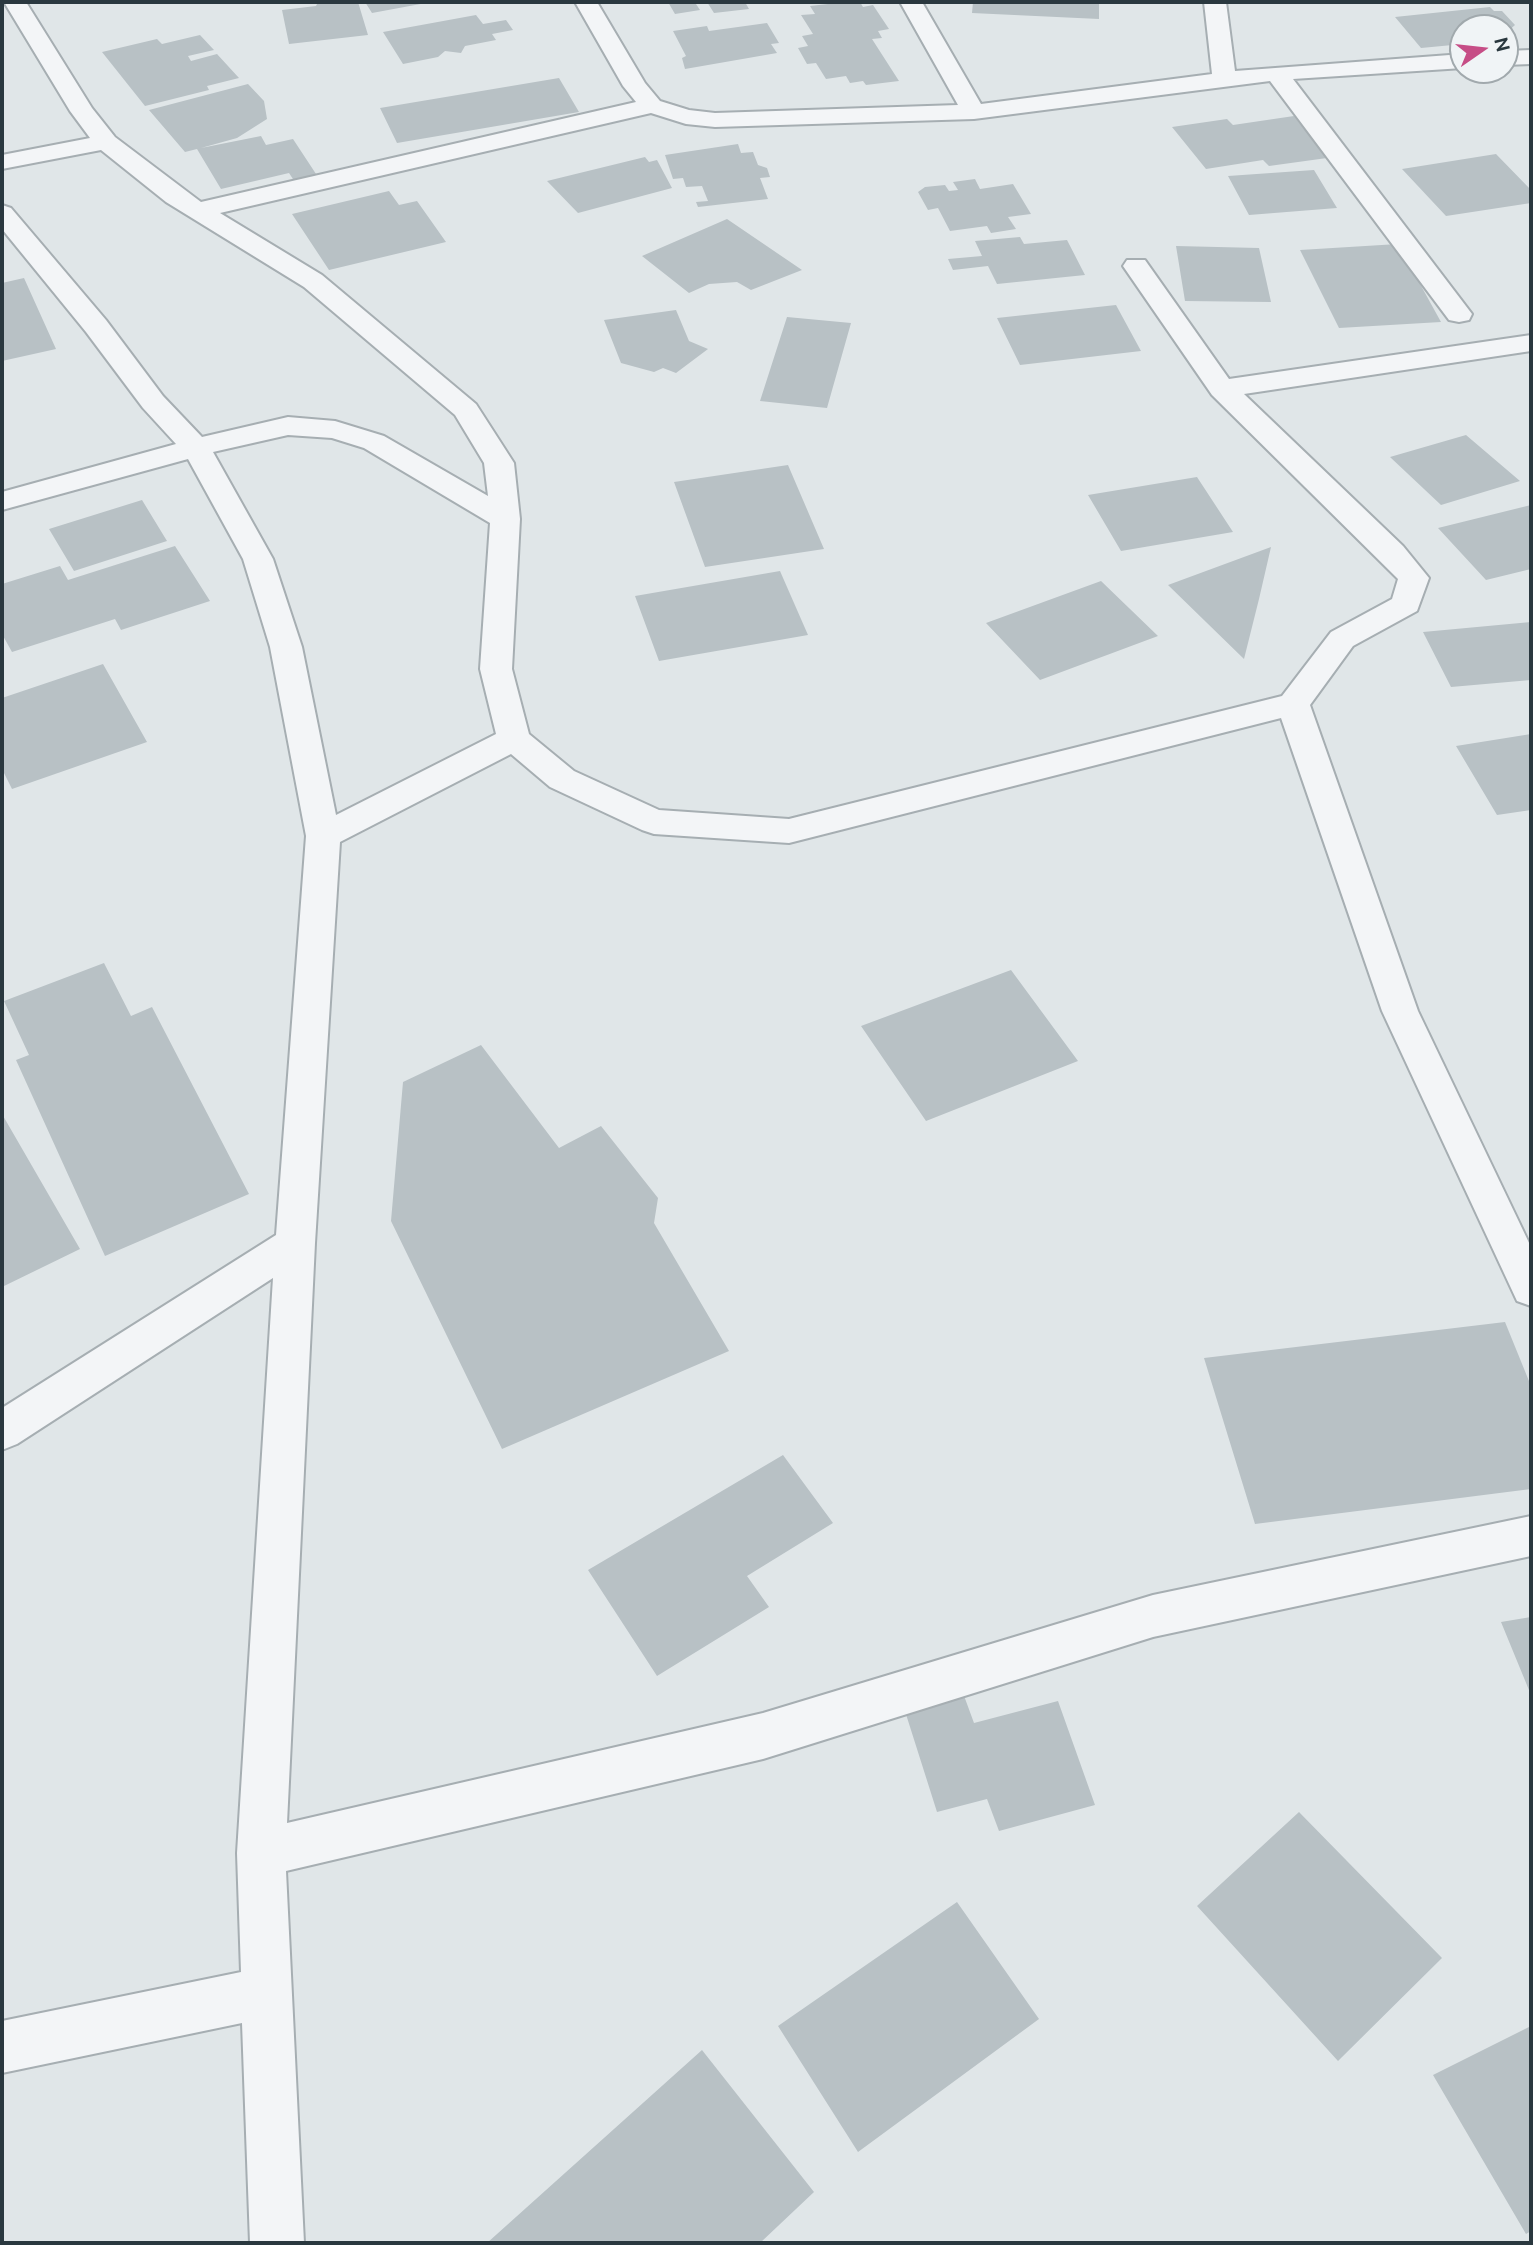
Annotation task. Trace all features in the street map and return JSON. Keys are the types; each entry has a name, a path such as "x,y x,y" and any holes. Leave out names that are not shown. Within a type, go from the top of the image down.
{"street":[{"path":"15,2 82,111 106,142 175,197 201,210 313,281 466,410 499,463 505,519 496,669 514,739 562,779 654,822 789,831 1293,704 1342,639 1406,604 1414,578 1392,553 1222,389 1136,266"},
{"path":"586,2 635,86 652,106"},
{"path":"911,2 974,112"},
{"path":"1215,2 1224,80"},
{"path":"201,210 652,106 686,117 715,120 974,112 1276,73 1449,62"},
{"path":"1276,73 1459,314"},
{"path":"2,162 106,142"},
{"path":"2,213 96,326 153,402 197,449 258,559 286,647 323,836 295,1243 261,1853 277,2243"},
{"path":"1222,389 1531,344"},
{"path":"2,501 249,433 288,426 335,430 374,443 505,519"},
{"path":"1293,704 1401,1011 1531,1289"},
{"path":"323,836 514,739"},
{"path":"2,1431 295,1243"},
{"path":"261,1853 763,1736 1153,1616 1531,1536"},
{"path":"2,2048 267,1992"}],"building":[{"path":"318,2 358,2 368,35 289,44 282,10 316,6"},
{"path":"365,2 426,2 426,3 372,13"},
{"path":"668,2 701,2 696,4 700,10 675,14"},
{"path":"707,2 745,2 749,9 714,13"},
{"path":"860,2 863,7 873,5 889,29 878,31 882,38 872,39 899,81 866,85 863,81 850,83 846,76 826,79 816,63 807,64 798,48 808,46 802,36 813,34 801,15 815,14 810,6"},
{"path":"973,2 1099,2 1099,19 972,13"},
{"path":"1490,7 1505,14 1449,14 1449,45 1421,48 1395,17"},
{"path":"476,15 483,24 506,20 513,30 492,34 496,40 465,46 461,53 445,51 438,57 403,64 383,32"},
{"path":"767,23 779,43 771,44 777,53 685,69 682,58 686,56 673,31 707,26 709,31"},
{"path":"200,35 214,50 188,56 191,61 217,54 239,78 207,86 209,90 145,106 102,52 157,39 162,44"},
{"path":"559,78 579,112 397,143 380,108"},
{"path":"248,84 264,101 267,119 237,138 201,148 261,136 266,145 293,139 318,177 295,182 289,173 221,189 197,149 185,152 149,110"},
{"path":"1294,116 1327,158 1269,166 1263,160 1206,169 1172,127 1227,119 1233,125"},
{"path":"738,144 741,153 753,152 758,165 767,168 770,177 760,178 768,199 698,207 696,202 708,201 702,186 686,187 683,178 673,179 665,155"},
{"path":"1496,154 1531,190 1531,203 1446,216 1402,169"},
{"path":"645,157 649,162 657,160 672,188 578,213 547,181"},
{"path":"1314,170 1337,208 1249,215 1228,176"},
{"path":"975,179 980,189 1013,184 1031,214 1008,217 1016,229 991,233 987,226 950,231 938,208 928,210 918,192 925,187 945,185 949,191 958,190 953,182"},
{"path":"389,191 399,205 417,201 446,242 329,270 292,214"},
{"path":"727,219 802,270 751,290 737,282 709,284 689,293 642,256"},
{"path":"1020,237 1024,244 1067,240 1085,275 997,284 988,266 953,270 948,259 982,256 975,241"},
{"path":"1398,244 1441,322 1339,328 1300,250"},
{"path":"1176,246 1259,248 1271,302 1185,301"},
{"path":"24,278 56,349 2,361 2,283"},
{"path":"1116,305 1141,351 1020,365 997,318"},
{"path":"676,310 689,341 708,349 676,373 663,368 654,372 621,363 604,320"},
{"path":"787,317 851,323 827,408 760,401"},
{"path":"1466,435 1520,481 1441,505 1390,457"},
{"path":"788,465 824,549 705,567 674,482"},
{"path":"1197,477 1233,532 1121,551 1088,495"},
{"path":"142,500 167,541 74,571 49,529"},
{"path":"1531,505 1531,569 1486,580 1438,528"},
{"path":"175,546 210,601 121,630 115,619 12,652 2,634 2,584 60,566 68,580"},
{"path":"1271,547 1259,599 1244,659 1168,585"},
{"path":"780,571 808,635 659,661 635,596"},
{"path":"1101,581 1158,636 1040,680 986,623"},
{"path":"1531,622 1531,680 1451,687 1423,632"},
{"path":"103,664 147,742 12,789 2,769 2,698"},
{"path":"1531,734 1531,810 1497,815 1456,746"},
{"path":"104,963 131,1016 152,1007 249,1194 105,1256 16,1060 29,1055 4,1001"},
{"path":"1011,970 1078,1061 926,1121 861,1026"},
{"path":"481,1045 559,1148 601,1126 658,1198 654,1223 729,1351 502,1449 391,1221 403,1082"},
{"path":"2,1114 80,1249 2,1287"},
{"path":"1505,1322 1531,1386 1531,1489 1255,1524 1204,1358"},
{"path":"783,1455 833,1523 747,1576 769,1607 657,1676 588,1570"},
{"path":"1531,1617 1531,1695 1501,1622"},
{"path":"963,1693 974,1723 1058,1701 1095,1805 999,1831 987,1799 937,1812 904,1708"},
{"path":"1299,1812 1442,1958 1338,2061 1197,1906"},
{"path":"957,1902 1039,2019 858,2152 778,2026"},
{"path":"1531,2026 1531,2231 1526,2234 1433,2075"},
{"path":"702,2050 814,2192 760,2243 487,2243"}]}
